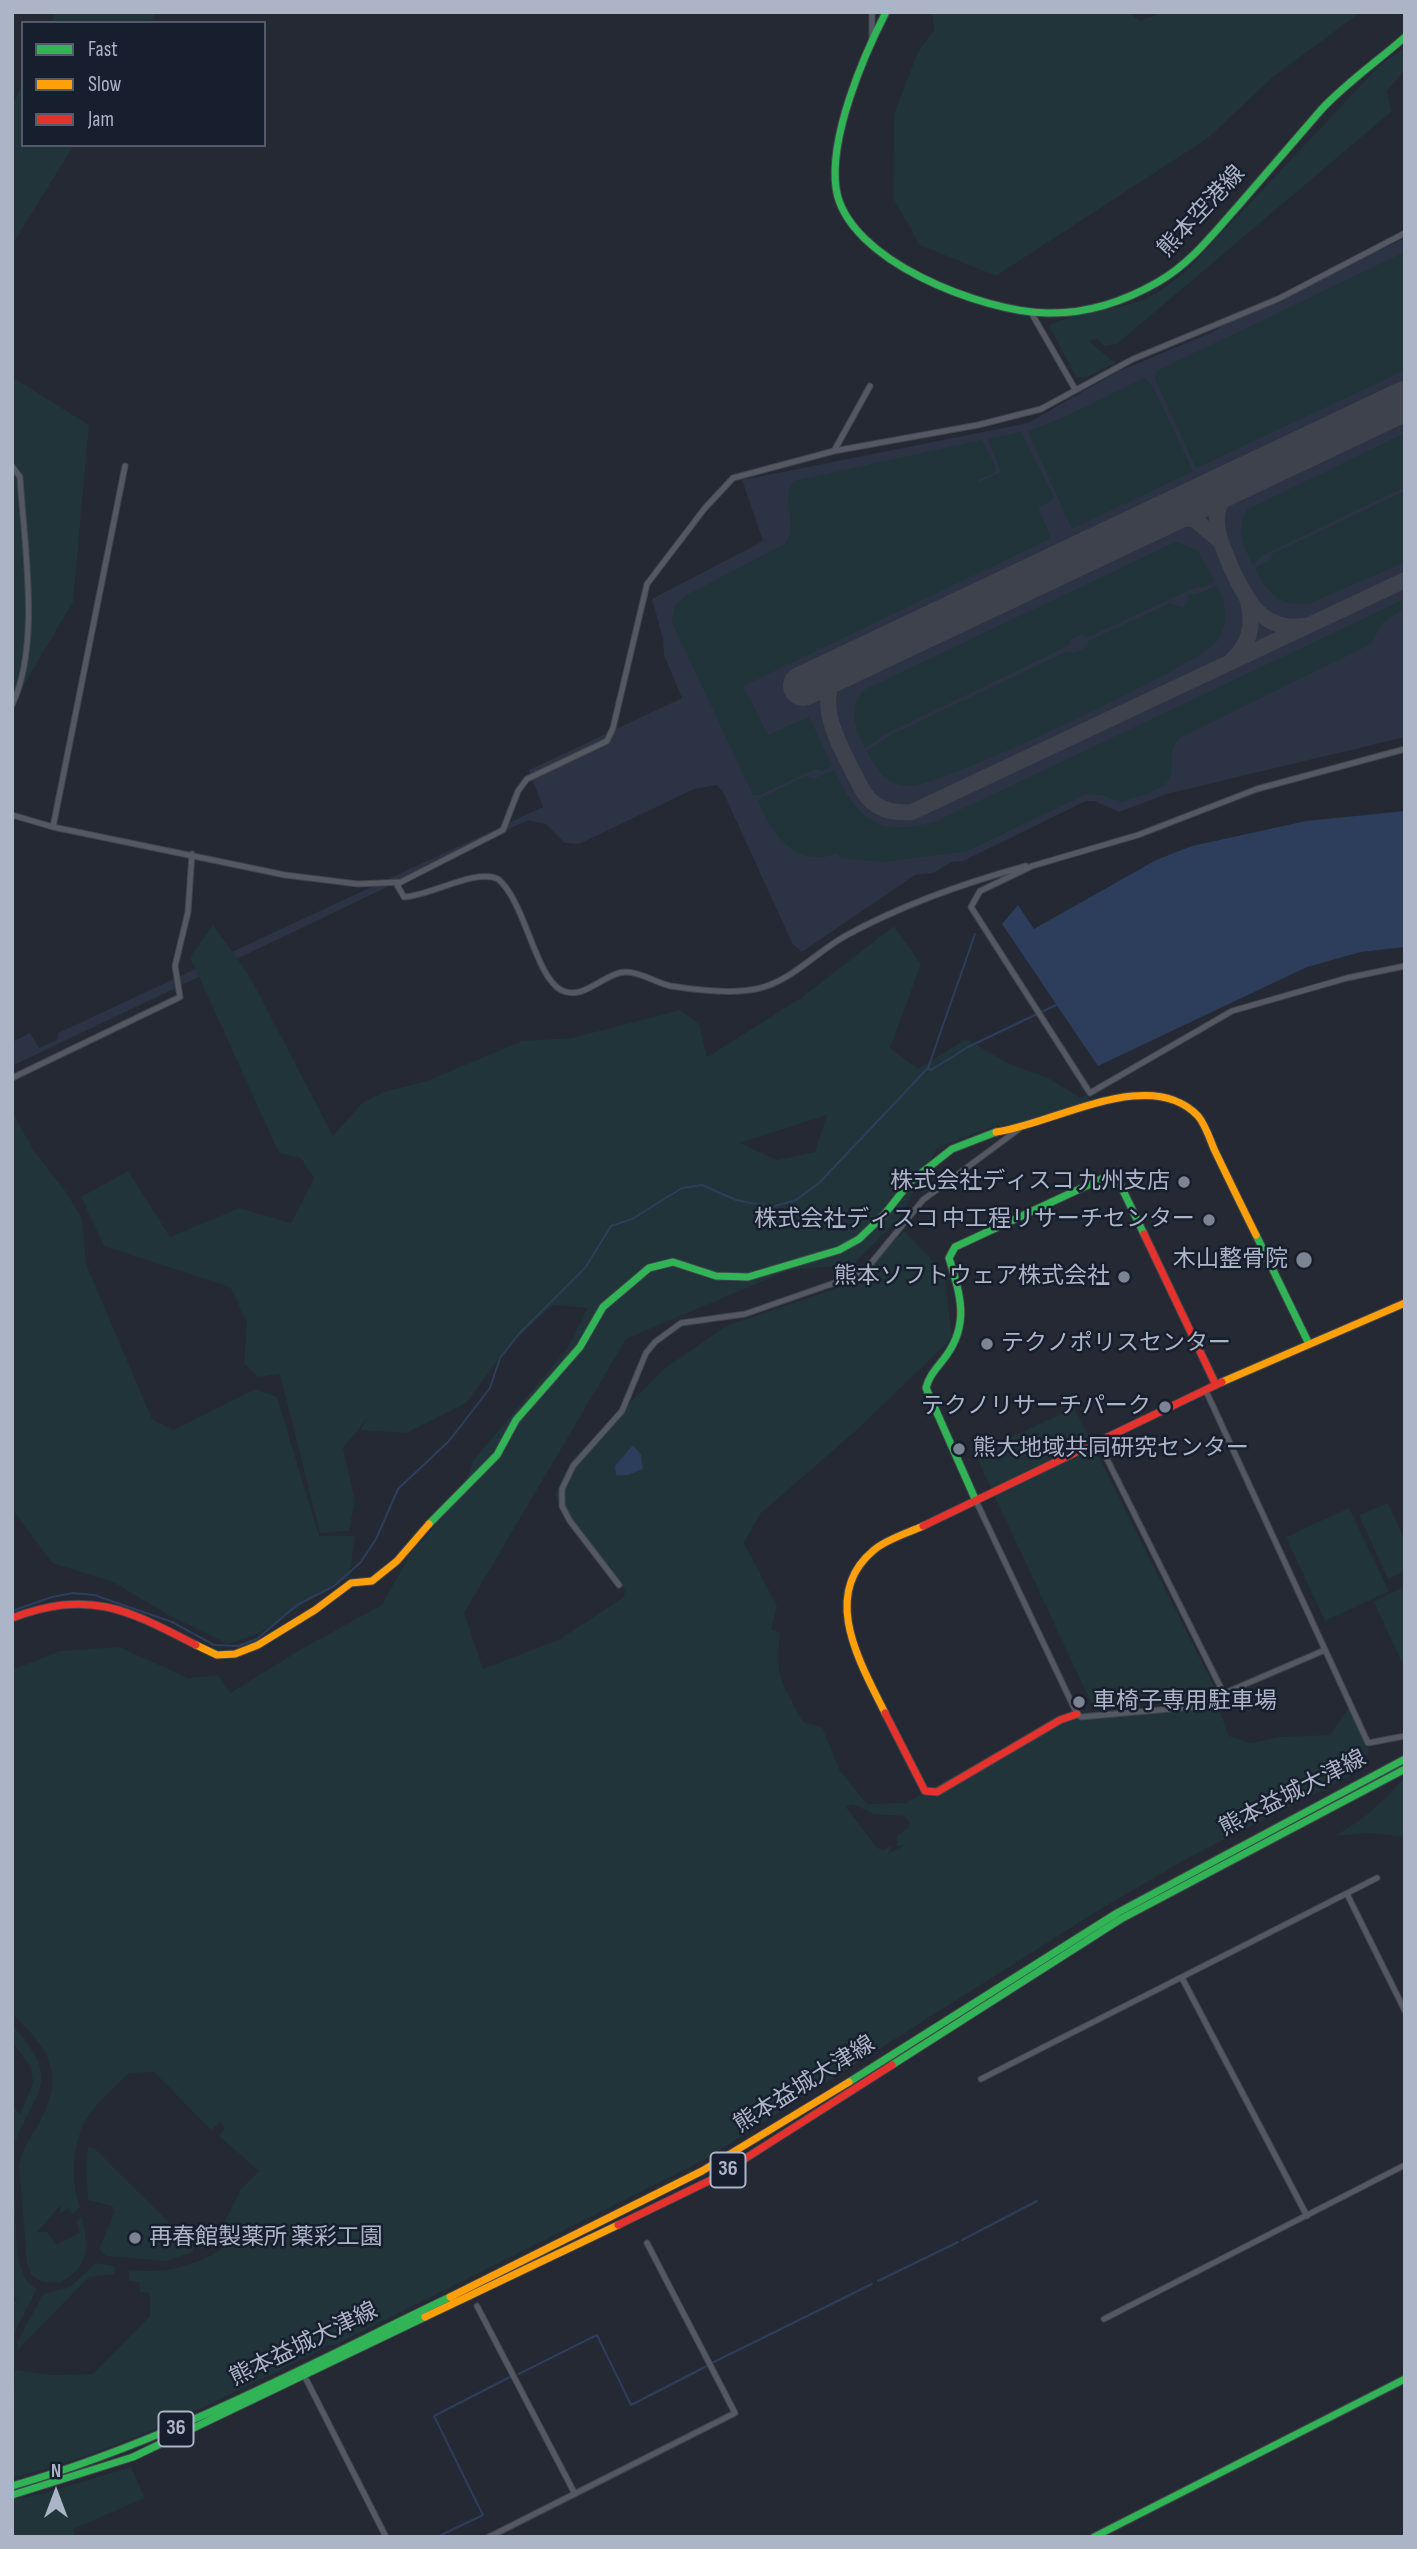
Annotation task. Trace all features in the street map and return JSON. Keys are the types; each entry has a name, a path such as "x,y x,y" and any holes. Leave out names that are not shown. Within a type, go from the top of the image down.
{"main road":[{"name":"熊本空港線","path":"886,12 872,39 835,167 835,187 845,215 852,228 877,248 948,292 972,301 1032,314 1075,314 1099,308 1147,289 1178,270 1194,256 1324,107 1405,37"},
{"path":"12,1618 54,1604 79,1602 113,1609 218,1655 227,1656 258,1646 315,1610 351,1583 372,1581 397,1561 446,1505 497,1455 516,1420 580,1347 603,1307 638,1273 673,1262 716,1276 748,1277 839,1250 859,1239 884,1215 910,1182 952,1149 990,1133 1019,1129 1135,1095 1159,1094 1191,1109 1208,1132 1309,1344"},
{"path":"976,1501 926,1388 928,1379 958,1341 964,1324 964,1306 950,1252 980,1235 1112,1174 1117,1178 1216,1385"},
{"path":"1077,1714 929,1794 925,1791 855,1648 846,1622 845,1606 850,1580 856,1568 875,1549 1216,1385 1309,1344 1404,1307"},
{"name":"熊本益城大津線","path":"12,2495 133,2457 704,2170 791,2118 1024,1969 1170,1881 1405,1759"},
{"name":"熊本益城大津線","path":"12,2486 128,2451 303,2372 713,2179 799,2128 1030,1974 1201,1872 1405,1769"},
{"path":"1094,2537 1405,2379"}],"street":[{"path":"872,12 872,39"},
{"path":"1138,835 976,880 908,904 826,947 783,979 755,989 670,986 628,972 616,973 594,986 561,990 549,976 513,901 498,880 483,876 422,895 404,897 397,885 495,836 508,825 518,791 527,779 589,751 609,738 647,584 725,484 733,478 834,451 1015,417 1041,409 1133,359 1278,299 1405,233"},
{"path":"1032,314 1075,389"},
{"path":"834,451 870,386"},
{"path":"12,466 20,477 28,634 27,664 12,705"},
{"path":"53,827 125,466"},
{"path":"1405,749 1256,789 1138,835 1032,866 979,891 971,907 1087,1092 1111,1082 1232,1011 1347,978 1405,966"},
{"path":"12,815 53,827 330,883 401,882"},
{"path":"12,1078 180,997 176,966 188,912 192,853"},
{"path":"619,1585 570,1521 562,1506 562,1489 573,1466 622,1411 646,1353 655,1342 681,1323 745,1314 863,1273 923,1200 1019,1129"},
{"path":"1206,1391 1368,1743 1405,1736"},
{"path":"1099,1443 1224,1695"},
{"path":"976,1501 1077,1714 1081,1717 1192,1707 1325,1650"},
{"path":"981,2079 1377,1878"},
{"path":"1347,1894 1405,2011"},
{"path":"1182,1978 1307,2216"},
{"path":"1104,2319 1405,2165"},
{"path":"489,2537 735,2413 647,2243"},
{"path":"477,2306 575,2494"},
{"path":"303,2372 386,2537"}],"shaded area":[{"path":"1405,238 1405,737 1167,794 1119,812 1094,801 1086,801 963,861 952,862 933,873 915,875 802,952 793,945 724,794 717,785 694,789 579,844 565,843 546,824 528,820 12,1066 12,1042 30,1033 39,1048 58,1039 58,1033 543,807 529,770 682,698 664,655 663,639 652,599 763,541 742,480 1028,423 1117,372 1212,332 1248,312 1280,303 1295,291"}],"green space":[{"path":"56,12 156,12 151,21 52,21"},
{"path":"932,12 1128,12 1140,21 1163,12 1361,12 1273,77 1208,138 996,276 920,245 893,198 894,114 918,52 934,30"},
{"path":"1405,47 1405,69 1387,91 1391,112 1117,344 1104,346 1098,339 1089,341 1115,363 1085,378 1076,377 1049,326 1065,319 1140,301 1157,293 1183,274 1378,67"},
{"path":"21,87 21,147 73,147 14,242 12,253 12,106"},
{"path":"1405,252 1405,370 1196,468 1155,379 1157,371"},
{"path":"12,377 89,425 73,602 12,705"},
{"path":"1144,378 1152,385 1193,471 1072,529 1028,431 1063,418"},
{"path":"1021,432 1053,495 1052,500 1038,508 1051,538 743,686 768,735 809,717 832,766 822,771 815,769 760,795 753,795 672,622 675,605 687,595 785,544 791,527 788,495 794,481 982,440 996,468 994,473 977,480 978,483 1001,472 988,439"},
{"path":"1405,433 1405,487 1263,555 1253,565 1241,531 1247,510"},
{"path":"1405,491 1405,562 1310,603 1283,600 1270,591 1259,577 1255,568 1270,560 1272,554"},
{"path":"1176,542 1197,550 1215,582 1201,588 1198,586 1088,637 1081,634 1070,640 1069,645 888,733 865,748 856,725 855,710 856,703 866,689"},
{"path":"1217,586 1223,600 1225,621 1217,641 1166,674 1068,723 968,767 909,786 894,783 883,775 867,751 891,735 1068,651 1074,653 1087,647 1089,641 1170,603 1182,608 1187,604 1188,594 1197,594"},
{"path":"1405,599 1405,608 1382,623 1371,644 1181,737 1173,749 1169,779 1161,787 1122,802 1101,795 1086,794 967,851 883,862 840,858 837,853 822,857 809,856 797,852 777,835 758,800 805,776 814,779 834,770 852,802 873,821 885,826 899,827 935,822"},
{"path":"213,925 249,975 333,1136 362,1103 384,1092 427,1081 522,1041 572,1038 680,1010 699,1024 707,1057 801,998 894,926 921,964 890,1048 918,1069 966,1039 1008,1063 1048,1078 1081,1098 1086,1095 1092,1104 1026,1124 995,1126 937,1148 899,1219 852,1265 789,1270 626,1339 464,1613 483,1669 560,1639 624,1597 625,1591 555,1495 570,1462 664,1369 726,1326 853,1283 904,1231 944,1272 952,1338 858,1429 760,1514 744,1543 777,1606 771,1629 780,1633 779,1661 785,1688 803,1722 822,1727 840,1771 867,1804 906,1803 1064,1714 1209,1703 1219,1709 1229,1736 1250,1743 1280,1737 1330,1735 1349,1708 1369,1751 1358,1772 1188,1858 1099,1910 702,2161 335,2345 325,2345 326,2347 173,2421 94,2453 12,2478 15,2370 52,2375 93,2374 150,2316 150,2293 140,2292 139,2282 129,2281 129,2270 177,2268 222,2249 217,2237 241,2189 259,2171 219,2136 225,2128 220,2122 211,2130 154,2072 129,2073 91,2112 80,2133 74,2171 80,2207 73,2214 68,2209 58,2214 62,2204 37,2232 47,2232 56,2245 80,2233 76,2222 82,2216 86,2247 82,2262 60,2283 43,2282 31,2275 27,2263 19,2166 25,2146 49,2100 52,2072 42,2048 12,2013 12,1670 60,1651 119,1647 188,1678 218,1675 230,1693 305,1647 382,1605 410,1554 460,1498 473,1461 567,1349 588,1308 553,1305 510,1344 466,1403 406,1433 360,1430 369,1416 343,1448 355,1501 349,1531 320,1533 280,1374 258,1377 244,1364 247,1322 230,1287 104,1246 81,1197 128,1171 170,1237 239,1208 291,1223 314,1178 301,1158 279,1153 190,957","holes":["827,1115 815,1152 777,1160 740,1143","853,1804 873,1814 904,1816 910,1822 908,1828 897,1836 897,1846 905,1845 888,1854 892,1845 884,1850 877,1848 846,1807"]},
{"path":"12,1111 34,1151 66,1192 82,1219 86,1264 152,1419 173,1430 256,1389 277,1397 319,1536 355,1536 349,1578 333,1584 260,1633 228,1644 168,1615 113,1582 52,1563 12,1509"},
{"path":"1074,1408 1216,1690 1188,1699 1094,1709 975,1454"},
{"path":"1388,1503 1405,1541 1405,1571 1388,1579 1359,1515"},
{"path":"1349,1508 1389,1591 1325,1621 1286,1537"},
{"path":"1405,1586 1405,1669 1374,1602"},
{"path":"1405,1777 1405,1837 1371,1833 1334,1836 1372,1810"},
{"path":"12,2025 29,2046 38,2062 41,2076 40,2089 12,2153 12,2104 20,2115 33,2083 31,2068 12,2042"},
{"path":"88,2148 94,2148 194,2247 193,2252 166,2261 106,2256 99,2249 115,2211 112,2206 88,2200"},
{"path":"12,2184 18,2257 28,2281 37,2289 12,2337 12,2302 17,2301 12,2290"},
{"path":"96,2263 115,2266 115,2274 89,2277 18,2350 17,2343 43,2294 70,2287"},
{"path":"131,2467 145,2498 73,2529 76,2537 12,2537 12,2500 49,2492"}],"water":[{"path":"1405,811 1405,947 1361,952 1307,967 1098,1066 1002,924 1018,905 1034,929 1156,860 1192,846 1306,821"},
{"path":"633,1445 641,1455 643,1469 628,1475 616,1475 615,1466"}],"waterway":[{"path":"12,1611 52,1597 73,1593 94,1595 172,1622 214,1645 238,1646 257,1639 297,1605 334,1586 361,1562 376,1539 398,1489 449,1441 490,1388 500,1358 519,1334 585,1268 611,1226 632,1219 682,1188 702,1185 736,1200 771,1207 796,1200 819,1183 928,1068 975,934"},
{"path":"928,1068 931,1070 968,1047 1056,1005"},
{"path":"962,2240 1037,2201"},
{"path":"878,2281 958,2242"},
{"path":"712,2363 872,2284"},
{"path":"519,2374 597,2335 631,2405 707,2366"},
{"path":"437,2537 483,2515 434,2416 510,2377"}],"taxiway":[{"path":"1237,481 1223,497 1217,518 1219,536 1230,565 1248,600 1265,618 1288,626 1302,626"},
{"path":"1161,517 1194,519 1220,541"},
{"path":"842,667 833,679 828,704 834,731 845,756 861,788 871,801 888,810 912,812 1405,580"},
{"path":"1232,660 1243,647 1249,633 1251,618 1248,602"}],"runway":[{"path":"803,686 1405,401"}],"traffic: fast":[{"path":"886,12 858,74 838,145 836,188 845,214 864,238 922,278 989,303 1047,313 1091,309 1119,300 1158,282 1181,266 1210,237 1321,110 1351,81 1405,37"},
{"path":"429,1524 497,1455 516,1420 580,1347 603,1307 649,1268 673,1262 716,1276 748,1277 839,1250 859,1239 884,1215 910,1182 952,1149 996,1132"},
{"path":"976,1501 926,1388 958,1332 961,1308 949,1258 955,1247 1112,1174 1117,1178 1144,1234"},
{"path":"1256,1235 1309,1344"},
{"path":"849,2082 1117,1913 1405,1759"},
{"path":"892,2065 1121,1919 1405,1769"},
{"path":"12,2486 125,2448 180,2425 289,2376 450,2297"},
{"path":"12,2495 133,2457 425,2317"},
{"path":"1094,2537 1405,2379"}],"traffic: slow":[{"path":"996,1132 1128,1097 1154,1096 1178,1102 1198,1116 1203,1123 1256,1235"},
{"path":"1222,1382 1405,1303"},
{"path":"196,1645 217,1655 235,1654 258,1645 315,1610 351,1583 372,1581 397,1561 429,1524"},
{"path":"885,1713 856,1652 847,1608 849,1588 858,1568 874,1550 891,1539 923,1526"},
{"path":"450,2297 702,2171 849,2082"},
{"path":"425,2317 618,2225"}],"traffic: jam":[{"path":"1144,1234 1216,1385"},
{"path":"923,1526 1222,1382"},
{"path":"12,1618 39,1609 64,1605 107,1607 128,1613 196,1645"},
{"path":"885,1713 925,1791 937,1792 1060,1720 1077,1714"},
{"path":"618,2225 713,2179 892,2065"}],"place":[{"name":"株式会社ディスコ 九州支店","path":"1184,1182"},
{"name":"株式会社ディスコ 中工程リサーチセンター","path":"1209,1220"},
{"name":"木山整骨院","path":"1304,1260"},
{"name":"熊本ソフトウェア株式会社","path":"1124,1277"},
{"name":"テクノポリスセンター","path":"987,1344"},
{"name":"テクノリサーチパーク","path":"1165,1407"},
{"name":"熊大地域共同研究センター","path":"959,1449"},
{"name":"車椅子専用駐車場","path":"1079,1702"},
{"name":"再春館製薬所 薬彩工園","path":"135,2238"}]}
